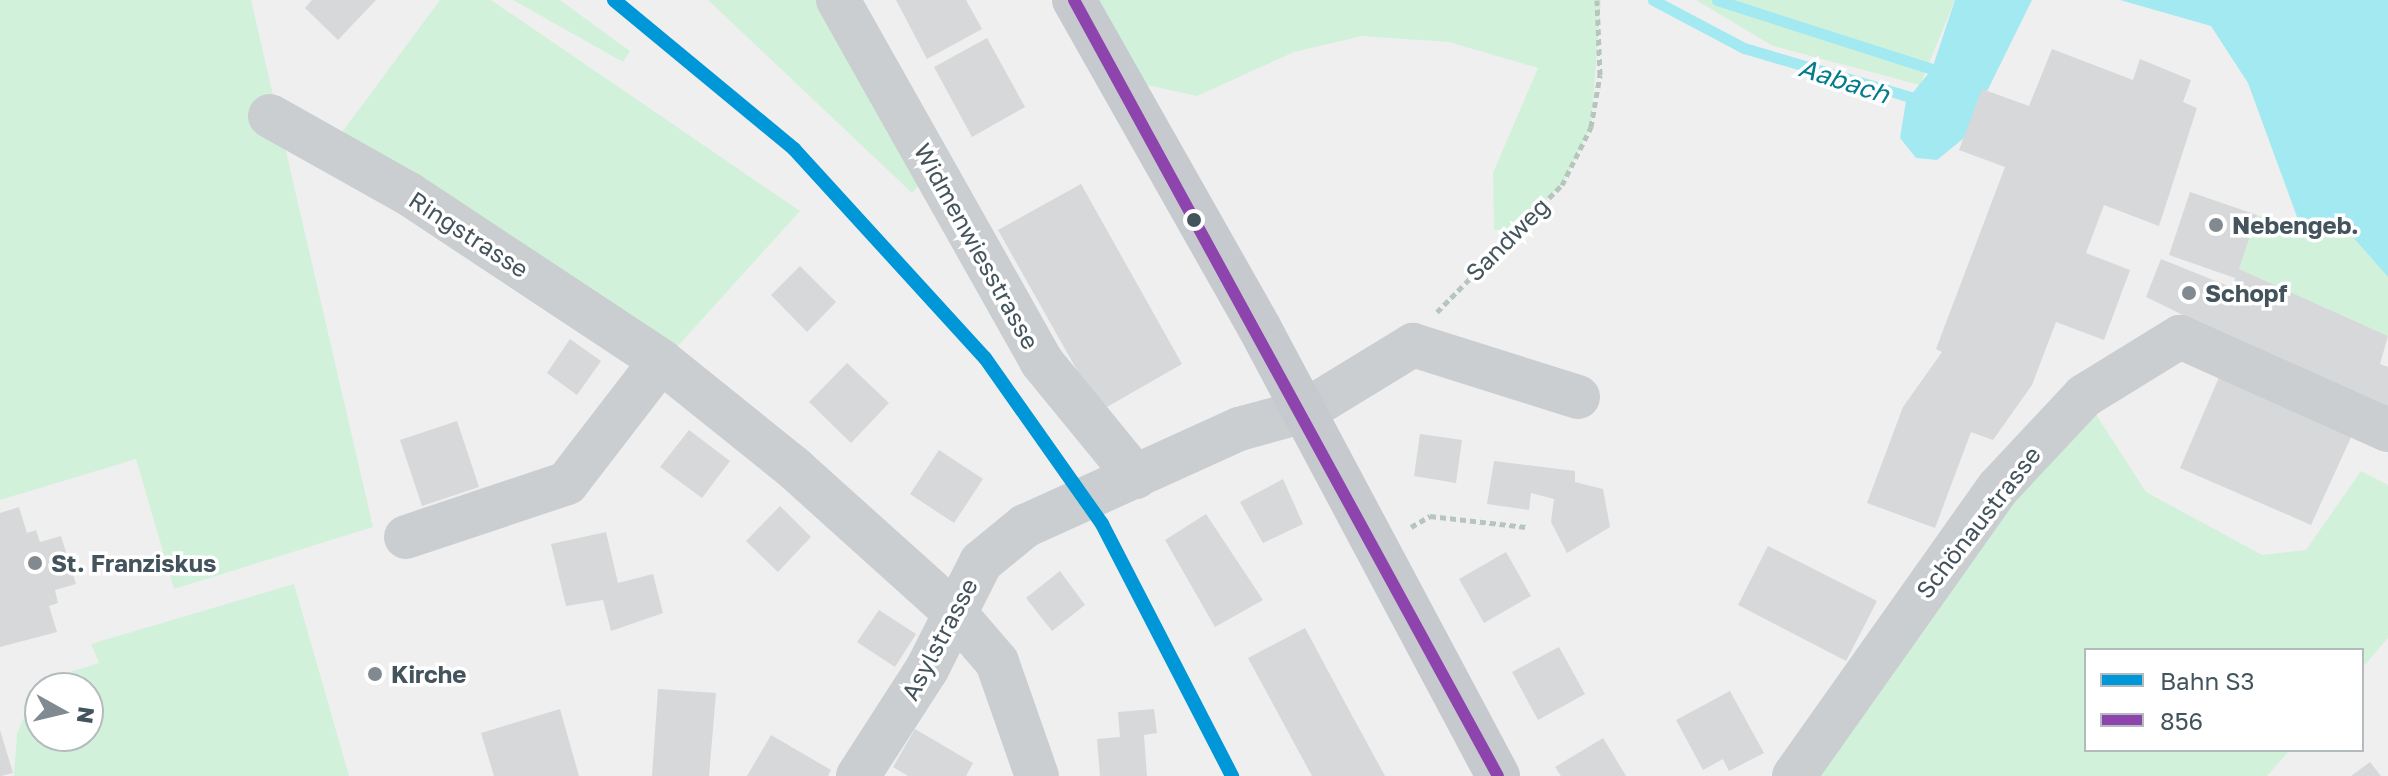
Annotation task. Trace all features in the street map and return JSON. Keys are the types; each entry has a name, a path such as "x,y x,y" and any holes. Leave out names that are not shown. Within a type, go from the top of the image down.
{"main road":[{"path":"1074,0 1305,411 1375,549 1498,776"}],"street":[{"name":"Widmenwiesstrasse","path":"838,0 1041,361 1136,477"},
{"name":"Ringstrasse","path":"270,116 409,194 661,361 953,611 997,662 1037,776"},
{"name":"Schönaustrasse","path":"1794,776 1998,488 2084,396 2180,337 2388,430"},
{"path":"1305,411 1413,345 1578,397"},
{"path":"406,537 567,483 661,361"},
{"name":"Asylstrasse","path":"858,776 927,669 953,611 981,562 1025,526 1239,429 1305,411"}],"path":[{"name":"Sandweg","path":"1413,345 1479,265 1562,185 1591,127 1599,17 1597,0"},
{"path":"1375,549 1430,516 1526,527"}],"green space":[{"path":"0,0 251,0 373,527 174,589 136,459 0,500"},
{"path":"440,0 491,0 800,211 676,348 340,135"},
{"path":"513,0 560,0 630,51 623,62"},
{"path":"708,0 824,0 927,176 912,193"},
{"path":"1098,0 1601,0 1591,127 1562,185 1516,229 1494,230 1493,173 1538,68 1449,42 1362,36 1294,52 1197,96 1142,84"},
{"path":"1696,0 1955,0 1920,85 1773,46"},
{"path":"2257,215 2304,236 2344,227 2388,277 2388,336 2239,269"},
{"path":"2084,396 2146,492 2262,555 2306,550 2361,471 2388,485 2388,638 2364,666 2364,648 2084,648 2084,752 2288,752 2267,776 1794,776"},
{"path":"294,584 349,776 14,776 17,733 24,718 24,752 104,752 104,672 70,672 99,663 91,644"}],"water":[{"path":"1955,0 2032,0 1964,138 1937,160 1916,158 1900,138 1906,101 1932,69"},
{"path":"2120,0 2388,0 2388,277 2344,227 2304,236 2248,83 2211,26"}],"building":[{"path":"312,0 376,0 338,40 305,8"},
{"path":"896,0 966,0 982,29 927,59"},
{"path":"987,38 1025,107 972,137 934,67"},
{"path":"2052,49 2133,80 2140,59 2191,80 2183,102 2197,108 2159,226 2104,205 2086,253 2130,270 2104,340 2056,322 2032,385 1993,440 1971,432 1935,528 1867,503 1903,407 1942,352 1936,349 2005,167 1959,150 1982,89 2029,106"},
{"path":"1081,184 1182,364 1100,411 998,230"},
{"path":"2190,192 2257,215 2239,269 2388,336 2380,364 2388,367 2388,414 2146,297 2161,259 2233,288 2235,278 2169,255"},
{"path":"800,266 836,302 807,332 771,295"},
{"path":"570,339 601,361 577,395 547,373"},
{"path":"847,363 889,403 851,443 809,402"},
{"path":"2223,368 2358,422 2311,525 2180,468"},
{"path":"457,421 479,487 422,506 400,440"},
{"path":"689,430 730,461 702,498 660,467"},
{"path":"1420,434 1462,440 1456,483 1414,476"},
{"path":"939,450 983,479 954,523 910,494"},
{"path":"1494,461 1575,471 1575,482 1603,489 1610,527 1567,553 1551,522 1554,499 1531,493 1529,510 1487,504"},
{"path":"1283,479 1303,524 1263,543 1240,502"},
{"path":"780,506 811,537 778,572 746,541"},
{"name":"St. Franziskus","path":"19,507 27,533 36,530 40,542 61,536 76,584 55,590 58,603 49,606 57,632 0,647 0,513"},
{"path":"1206,514 1263,600 1215,627 1165,540"},
{"path":"606,532 618,583 653,574 663,613 611,631 603,600 566,606 551,544"},
{"path":"1768,546 1877,601 1846,661 1738,605"},
{"path":"1506,552 1531,596 1484,623 1459,579"},
{"path":"1060,571 1085,605 1052,631 1026,598"},
{"path":"879,610 916,634 895,667 857,642"},
{"path":"1305,628 1385,776 1312,776 1248,658"},
{"path":"1559,647 1585,694 1538,720 1512,672"},
{"path":"658,689 716,693 709,776 652,776"},
{"path":"1730,691 1764,753 1729,771 1723,759 1703,770 1676,720"},
{"path":"560,709 579,776 494,776 481,733"},
{"path":"1154,709 1157,733 1144,735 1147,776 1100,776 1097,739 1120,737 1118,712"},
{"path":"915,729 973,763 966,776 908,776 893,767"},
{"path":"0,730 13,773 1,776 0,776"},
{"path":"771,735 831,770 828,776 747,776"},
{"path":"1603,738 1626,776 1561,776 1555,767"},
{"path":"2370,762 2381,776 2351,776"}],"waterway":[{"name":"Aabach","path":"1653,0 1744,48 1917,99"},
{"name":"Aabach","path":"1717,0 1932,69"}],"rail line":[{"name":"S3","path":"614,0 794,149 985,358 1102,524 1232,776"}],"transit line":[{"name":"856","path":"1074,0 1498,776"}],"place":[{"name":"Nebengeb.","path":"2216,225"},
{"name":"Schopf","path":"2189,293"},
{"name":"St. Franziskus","path":"35,563"},
{"name":"Kirche","path":"375,674"}]}
